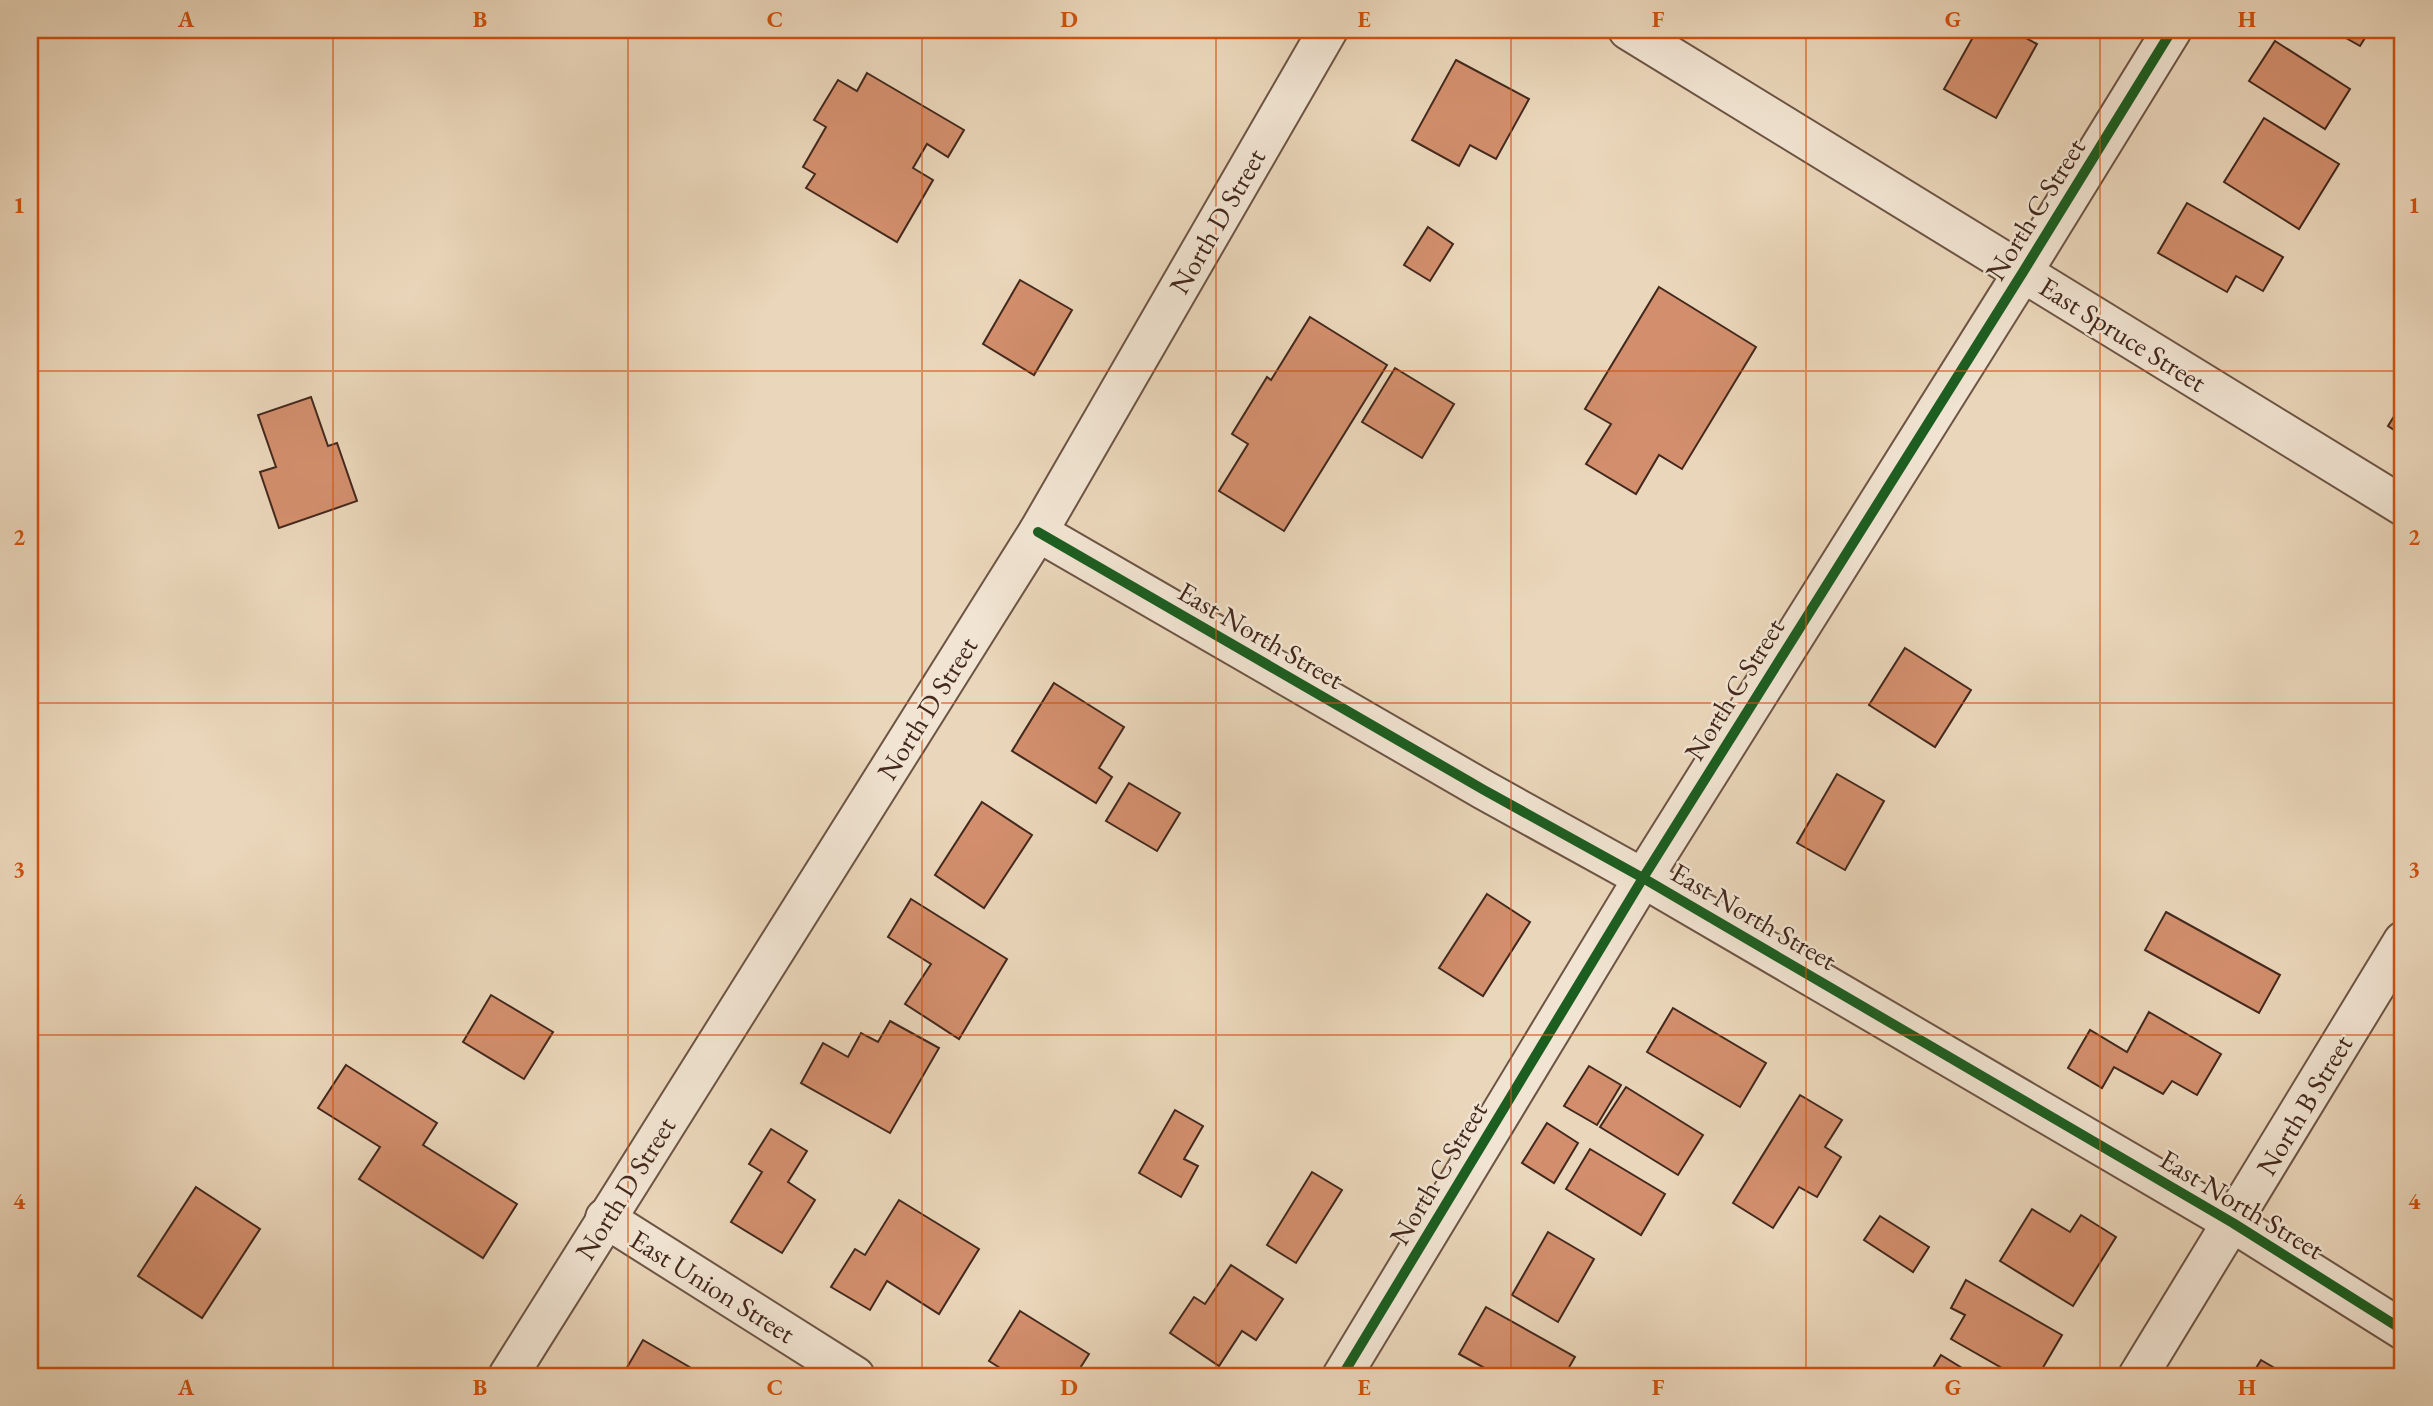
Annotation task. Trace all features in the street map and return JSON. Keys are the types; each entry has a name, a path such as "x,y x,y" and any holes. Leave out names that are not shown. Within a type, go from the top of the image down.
{"street":[{"name":"North D Street","path":"508,1376 1038,532 1328,30"},
{"name":"East Spruce Street","path":"1628,30 2403,506"},
{"name":"North C Street","path":"1342,1376 1643,878 2172,30"},
{"name":"East North Street","path":"1038,532 1472,783 1643,878 2233,1223 2403,1331"},
{"name":"North B Street","path":"2138,1376 2403,941"},
{"name":"East Union Street","path":"606,1218 855,1376"}],"building":[{"path":"1977,30 2011,30 2037,44 1996,118 1944,89"},
{"path":"2332,30 2370,30 2360,46"},
{"path":"2275,41 2350,89 2325,129 2249,81"},
{"path":"1456,60 1529,99 1496,159 1470,145 1459,166 1412,140"},
{"path":"867,73 964,130 948,157 927,144 913,168 933,180 897,242 806,188 815,174 803,167 826,127 814,120 838,80 857,91"},
{"path":"2264,118 2339,164 2299,229 2224,182"},
{"path":"2187,203 2283,257 2263,291 2236,276 2227,292 2158,253"},
{"path":"1428,227 1453,244 1430,281 1404,265"},
{"path":"1020,280 1072,310 1034,375 983,344"},
{"path":"1659,287 1756,347 1682,469 1659,455 1636,494 1586,464 1611,424 1585,409"},
{"path":"1310,317 1387,365 1284,531 1219,491 1248,444 1232,434 1267,377 1271,380"},
{"path":"1395,368 1454,404 1422,458 1362,422"},
{"path":"311,397 328,446 337,443 357,501 279,528 260,472 276,467 258,415"},
{"path":"2403,402 2403,436 2388,426"},
{"path":"1905,648 1971,690 1935,747 1869,705"},
{"path":"1054,683 1124,727 1099,768 1112,777 1096,803 1012,751"},
{"path":"1837,774 1884,801 1845,870 1797,843"},
{"path":"1129,783 1180,813 1157,851 1106,821"},
{"path":"982,802 1032,835 984,908 935,875"},
{"path":"1487,894 1530,922 1483,996 1439,968"},
{"path":"911,899 1007,959 959,1039 905,1004 931,964 888,937"},
{"path":"2166,912 2280,975 2259,1013 2145,950"},
{"path":"491,995 553,1032 524,1079 463,1042"},
{"path":"1673,1008 1766,1063 1740,1107 1647,1052"},
{"path":"2149,1012 2221,1054 2197,1095 2172,1081 2163,1094 2114,1067 2102,1088 2068,1068 2090,1030 2127,1052"},
{"path":"890,1021 939,1048 890,1133 801,1083 823,1043 848,1057 861,1033 878,1042"},
{"path":"346,1065 437,1123 423,1145 517,1204 483,1258 359,1179 380,1147 318,1108"},
{"path":"1589,1066 1621,1085 1597,1125 1564,1106"},
{"path":"1626,1087 1703,1135 1678,1175 1600,1127"},
{"path":"1800,1095 1842,1120 1825,1147 1841,1157 1817,1197 1799,1187 1773,1228 1733,1203"},
{"path":"1175,1110 1203,1126 1184,1159 1198,1166 1181,1197 1139,1173"},
{"path":"1547,1123 1578,1143 1554,1183 1522,1163"},
{"path":"771,1129 807,1151 788,1182 815,1200 782,1253 731,1222 762,1172 749,1164"},
{"path":"1590,1149 1665,1194 1641,1235 1566,1189"},
{"path":"1312,1172 1342,1190 1296,1263 1267,1245"},
{"path":"196,1187 260,1229 202,1318 138,1276"},
{"path":"899,1200 979,1249 939,1314 887,1281 870,1310 831,1287 855,1249 865,1255"},
{"path":"2032,1209 2070,1232 2081,1215 2116,1237 2073,1306 2000,1261"},
{"path":"1880,1216 1929,1247 1913,1272 1864,1240"},
{"path":"1548,1232 1594,1259 1558,1322 1512,1295"},
{"path":"1231,1265 1283,1299 1256,1340 1242,1331 1219,1366 1170,1333 1194,1297 1205,1304"},
{"path":"1966,1280 2062,1335 2038,1376 2016,1376 1951,1339 1965,1315 1951,1308"},
{"path":"1486,1307 1575,1357 1564,1376 1499,1376 1459,1354"},
{"path":"1020,1311 1089,1354 1075,1376 1013,1376 989,1361"},
{"path":"643,1340 705,1376 622,1376"},
{"path":"1941,1355 1975,1376 1928,1376"},
{"path":"2261,1360 2288,1376 2251,1376"}],"cycle path":[{"path":"1342,1376 1643,878 2172,30"},
{"path":"1038,532 1484,790 1643,878 2233,1223 2403,1330"}]}
